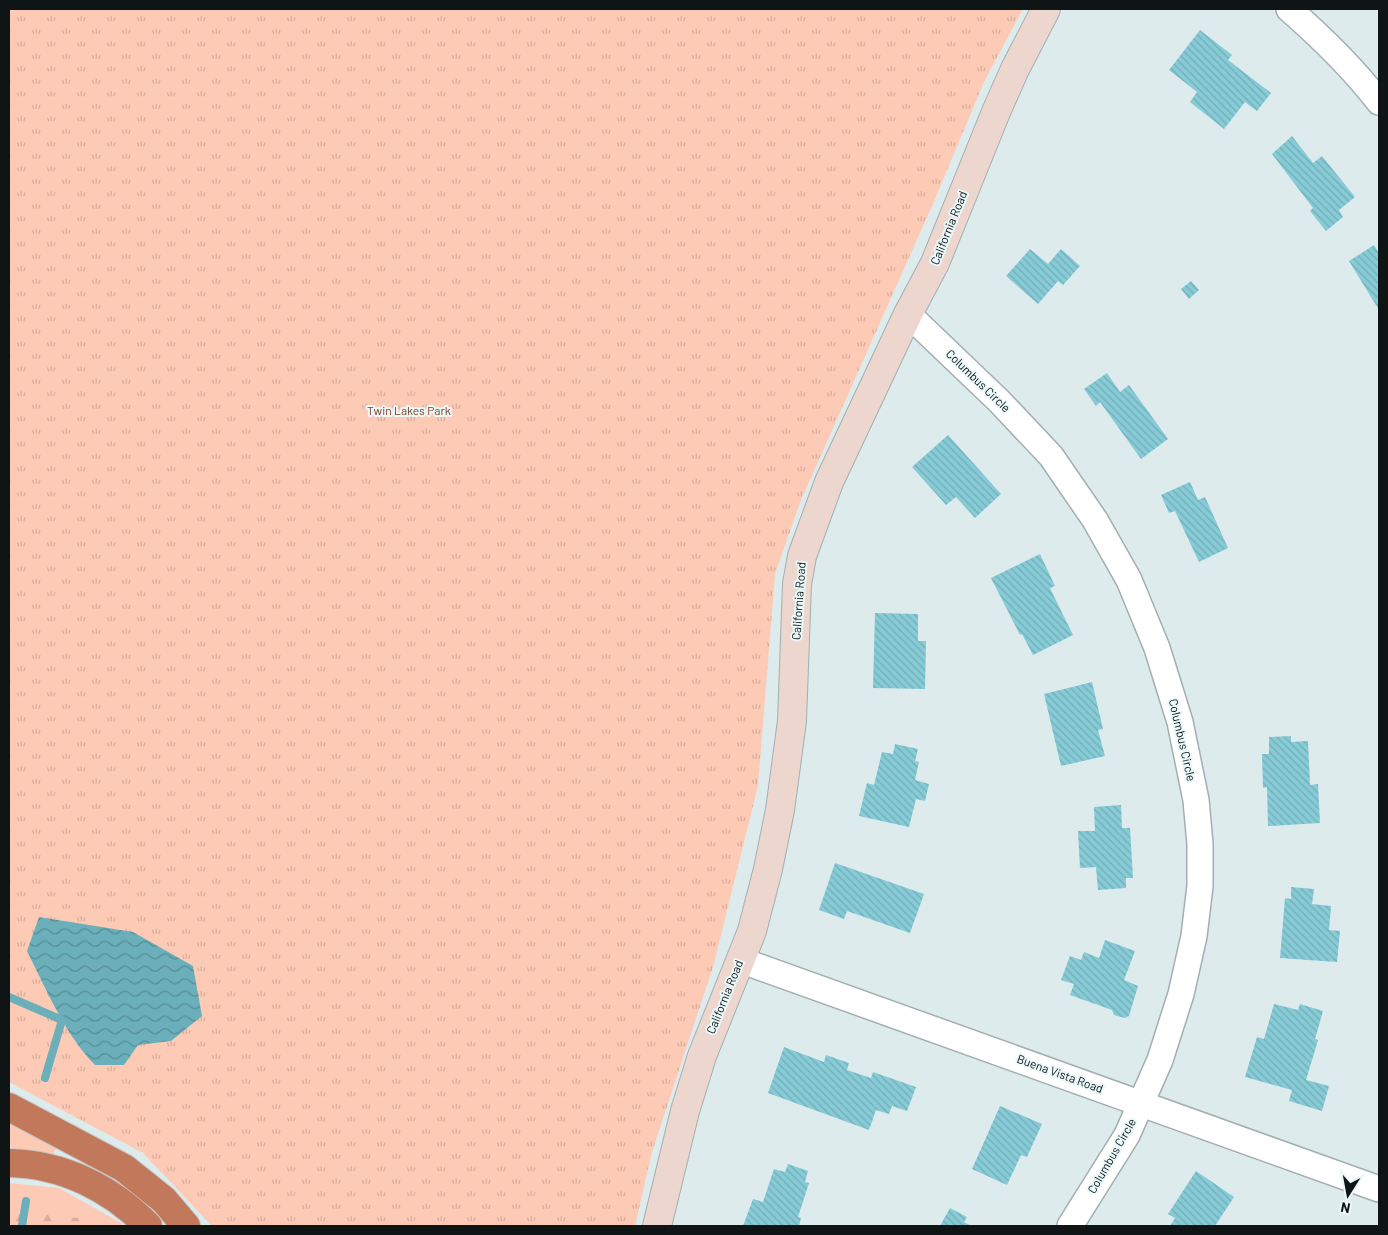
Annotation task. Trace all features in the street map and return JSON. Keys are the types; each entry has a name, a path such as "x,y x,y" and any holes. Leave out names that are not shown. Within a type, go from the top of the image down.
{"highway":[{"path":"9,1107 124,1168 164,1200 186,1226"},
{"path":"9,1163 40,1166 65,1172 88,1181 130,1209 148,1226"}],"main road":[{"name":"California Road","path":"657,1226 685,1111 702,1056 752,931 768,868 780,810 792,721 798,584 802,556 829,482 908,314 936,263 996,112 1015,69 1046,9"}],"street":[{"path":"1289,9 1310,27 1379,102"},
{"name":"Columbus Circle","path":"908,314 999,401 1051,456 1089,512 1129,580 1156,648 1180,722 1196,800 1200,844 1200,886 1194,936 1181,994 1160,1060 1127,1135 1070,1226"},
{"name":"Buena Vista Road","path":"740,960 1379,1188"}],"green space":[{"name":"Twin Lakes Park","path":"9,9 1023,9 984,82 932,206 801,500 775,574 758,786 713,967 652,1152 635,1226 212,1226 143,1153 9,1082"},
{"path":"9,1122 56,1147 53,1155 9,1147"},
{"path":"9,1183 59,1188 124,1226 9,1226"},
{"path":"9,1210 85,1219 96,1226 9,1226"}],"water":[{"path":"39,917 133,932 193,966 202,1016 171,1041 138,1045 124,1065 95,1065 84,1053 65,1025 27,951"}],"building":[{"path":"1200,30 1232,55 1228,60 1271,93 1257,111 1245,102 1224,129 1190,102 1197,92 1169,70"},
{"path":"1292,136 1313,163 1322,156 1355,197 1339,210 1343,217 1326,231 1310,211 1313,208 1272,154"},
{"path":"1374,245 1379,253 1379,310 1349,261"},
{"path":"1030,249 1048,264 1061,249 1080,266 1063,285 1058,281 1038,304 1006,276"},
{"path":"1191,281 1199,290 1189,299 1181,289"},
{"path":"1107,373 1120,392 1129,385 1168,439 1141,459 1100,402 1096,406 1084,389"},
{"path":"948,435 1001,494 975,518 956,497 946,505 912,467"},
{"path":"1190,482 1198,500 1205,497 1228,548 1199,562 1175,511 1169,513 1161,495"},
{"path":"1040,554 1055,586 1050,588 1073,635 1033,655 1022,634 1020,635 991,578"},
{"path":"875,613 918,614 918,641 926,641 925,689 873,688"},
{"path":"1092,682 1103,729 1098,730 1105,756 1061,766 1044,694"},
{"path":"1291,736 1291,742 1308,741 1310,785 1318,784 1320,823 1268,826 1267,787 1263,788 1262,754 1269,754 1269,737"},
{"path":"895,744 918,749 915,761 919,762 915,780 929,784 925,801 916,799 909,827 859,816 867,783 874,785 882,752 893,754"},
{"path":"1121,805 1122,828 1130,828 1133,878 1126,878 1126,888 1098,890 1096,867 1080,868 1078,831 1095,831 1094,807"},
{"path":"835,863 924,894 910,933 847,911 844,919 819,910"},
{"path":"1291,887 1314,889 1312,904 1331,906 1329,930 1340,931 1337,962 1280,958 1285,898 1291,899"},
{"path":"1105,940 1135,951 1124,980 1138,986 1129,1016 1125,1018 1114,1015 1112,1010 1070,995 1074,984 1061,980 1070,956 1081,960 1084,952 1099,958"},
{"path":"1274,1004 1298,1010 1300,1004 1323,1011 1315,1039 1318,1040 1306,1080 1329,1086 1322,1111 1289,1101 1292,1090 1245,1077 1257,1037 1264,1039"},
{"path":"784,1047 824,1062 826,1055 849,1063 847,1070 871,1078 873,1072 916,1087 907,1111 892,1106 889,1114 876,1110 869,1130 768,1093"},
{"path":"1000,1106 1042,1124 1027,1157 1021,1155 1007,1185 972,1169"},
{"path":"788,1164 808,1171 805,1182 809,1183 798,1217 801,1218 799,1226 743,1226 753,1199 763,1202 774,1169 785,1172"},
{"path":"1196,1171 1234,1197 1215,1226 1170,1226 1175,1218 1168,1214"},
{"path":"950,1208 967,1217 964,1222 971,1226 940,1226"}],"waterway":[{"path":"9,997 62,1020 45,1078"},
{"path":"22,1226 26,1201"}]}
